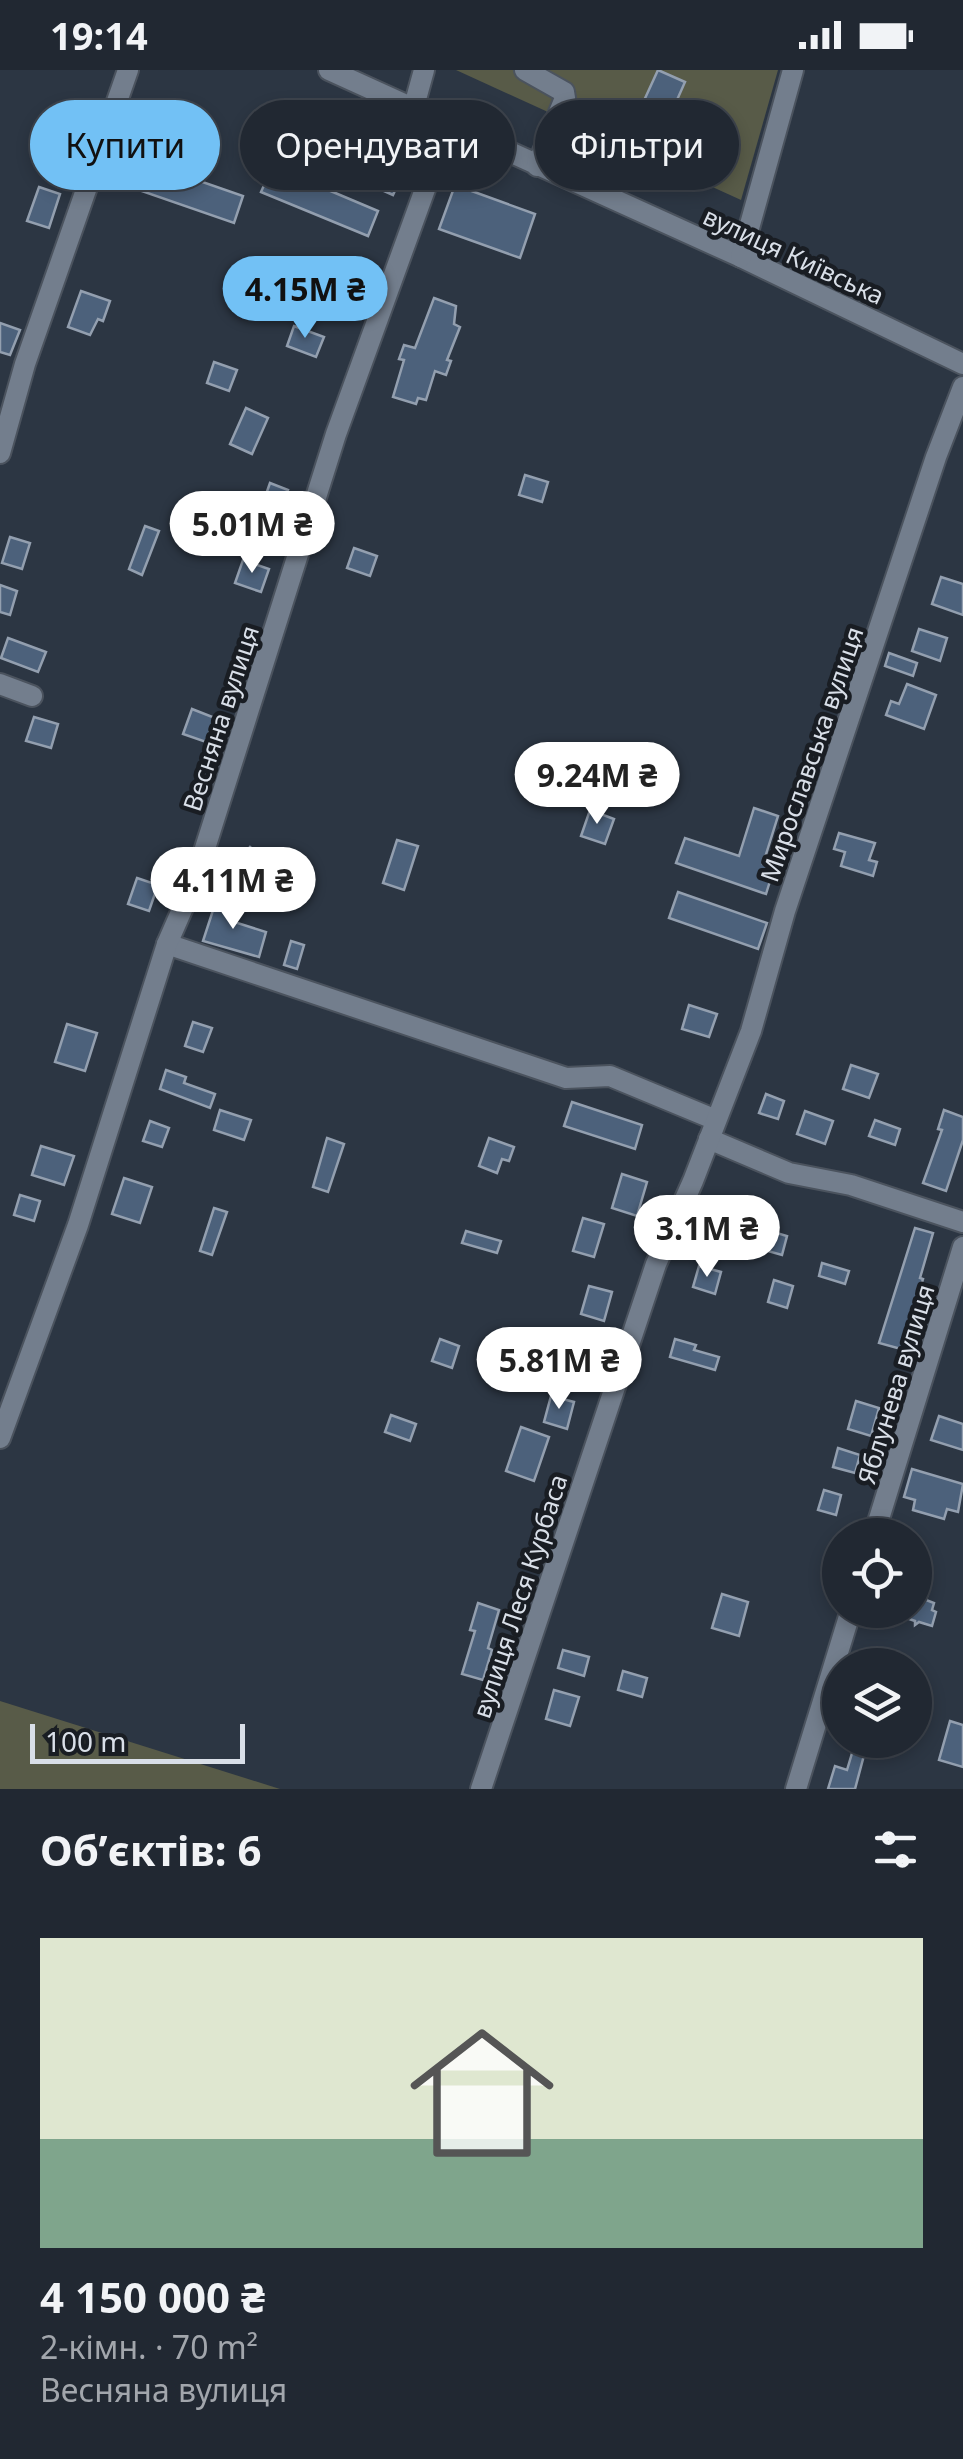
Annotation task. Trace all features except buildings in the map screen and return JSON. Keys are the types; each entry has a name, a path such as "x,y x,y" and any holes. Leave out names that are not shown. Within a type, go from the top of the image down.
{"street":[{"path":"0,453 25,364 128,70"},
{"name":"вулиця Київська","path":"329,70 392,100"},
{"path":"416,100 424,70"},
{"path":"524,70 564,92 564,100"},
{"path":"741,256 794,70"},
{"name":"Весняна вулиця","path":"0,1438 73,1242 167,944 195,880 336,434 425,190"},
{"name":"вулиця Київська","path":"591,190 741,256 963,364"},
{"name":"Мирославська вулиця","path":"712,1130 751,1031 785,911 936,457 963,387"},
{"path":"0,684 32,696"},
{"path":"167,944 566,1078 610,1076 790,1174 851,1185 963,1222"},
{"name":"вулиця Леся Курбаса","path":"482,1789 656,1264 712,1130"},
{"name":"Яблунева вулиця","path":"879,1518 963,1247"},
{"path":"796,1789 845,1628"}],"green space":[{"path":"456,70 778,70 741,200 719,190 739,190 739,100 535,100 535,106"},
{"path":"0,1701 280,1789 0,1789"}]}
